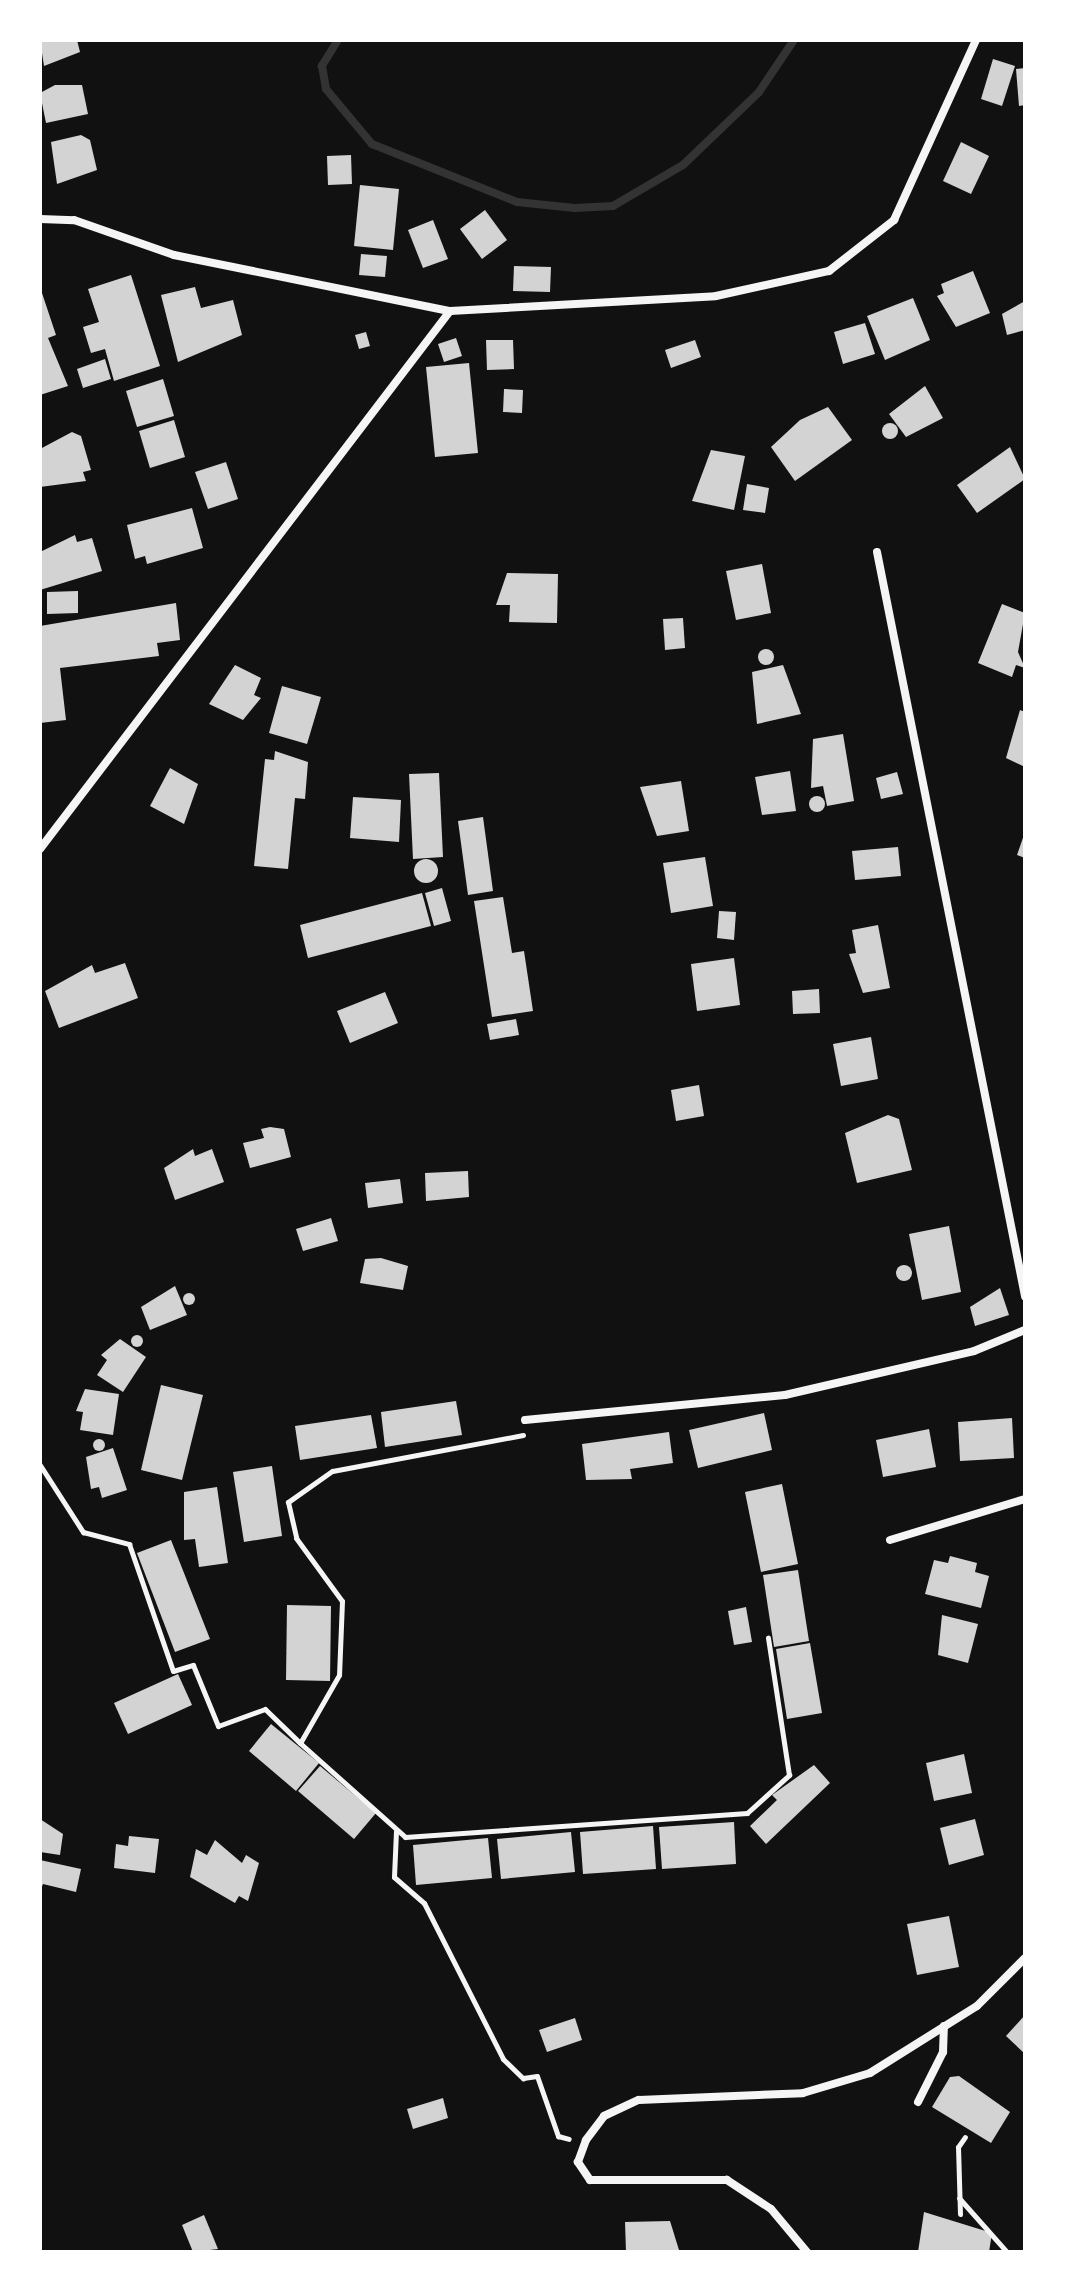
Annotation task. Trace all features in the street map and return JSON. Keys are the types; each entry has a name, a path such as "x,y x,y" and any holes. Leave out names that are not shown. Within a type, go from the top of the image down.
{"street":[{"path":"40,219 74,220 174,255 450,311 716,296 829,271 894,220 976,40"},
{"path":"40,849 450,311"},
{"path":"877,552 1025,1296"},
{"path":"525,1420 785,1395 974,1351 1025,1330"},
{"path":"890,1540 1025,1499"},
{"path":"807,2252 771,2209 727,2180 590,2180 578,2162 586,2140 604,2116 639,2100 803,2093 870,2073 977,2006 1025,1958"},
{"path":"918,2102 943,2052 944,2026"}],"path":[{"path":"300,1743 339,1675 342,1601 296,1538 288,1502 332,1471 513,1442 550,1417"},
{"path":"40,1465 83,1532 129,1544 173,1671 193,1665 218,1726 265,1709 405,1837 747,1813 789,1775 768,1638"},
{"path":"397,1830 394,1877 424,1903 503,2059 523,2078 537,2076 558,2136 586,2140"},
{"path":"960,2214 958,2147 965,2137"},
{"path":"959,2198 1007,2252"}],"building":[{"path":"40,40 77,40 80,52 44,66"},
{"path":"993,59 1015,66 1002,106 981,99"},
{"path":"1025,68 1025,105 1019,106 1016,69"},
{"path":"55,85 82,85 88,114 46,123 40,93"},
{"path":"81,135 90,140 97,170 57,184 51,142"},
{"path":"961,142 989,156 971,194 943,181"},
{"path":"351,155 352,184 328,185 327,156"},
{"path":"360,185 399,189 393,250 354,246"},
{"path":"485,210 507,240 482,259 460,229"},
{"path":"433,220 448,259 423,268 408,230"},
{"path":"361,254 387,256 385,277 359,275"},
{"path":"514,266 551,267 550,292 513,291"},
{"path":"973,271 990,313 956,327 937,296 944,293 941,284"},
{"path":"131,275 160,366 114,381 105,349 91,353 83,327 99,322 88,289"},
{"path":"40,287 56,335 48,338 68,386 40,395"},
{"path":"195,287 201,308 233,300 242,335 178,362 161,295"},
{"path":"913,298 930,340 885,360 867,316"},
{"path":"1025,301 1025,330 1007,335 1002,314"},
{"path":"865,323 875,354 843,364 834,332"},
{"path":"366,332 370,346 359,349 355,335"},
{"path":"456,338 462,356 444,362 438,344"},
{"path":"486,340 513,340 514,369 487,370"},
{"path":"695,340 701,357 671,368 665,350"},
{"path":"105,359 111,379 83,388 77,369"},
{"path":"469,363 478,453 435,457 426,367"},
{"path":"163,379 174,416 137,427 126,391"},
{"path":"925,386 943,418 906,437 889,414"},
{"path":"504,389 523,390 522,413 503,412"},
{"path":"828,407 852,440 795,481 771,447 800,420"},
{"path":"174,420 185,457 150,468 139,431"},
{"path":"890,423 896,425 896,437 890,439 884,437 882,431 884,425"},
{"path":"72,432 81,436 91,470 83,472 86,481 40,487 40,449"},
{"path":"1010,447 1025,479 977,513 957,485"},
{"path":"711,450 745,456 734,510 692,501"},
{"path":"226,462 238,499 208,509 195,472"},
{"path":"747,484 769,488 765,513 743,510"},
{"path":"192,508 203,548 147,564 145,556 135,559 127,525"},
{"path":"75,535 77,542 92,538 102,571 40,590 40,552"},
{"path":"762,564 771,613 736,620 726,571"},
{"path":"507,573 558,574 557,623 509,622 510,605 496,605"},
{"path":"78,591 78,613 47,614 47,592"},
{"path":"176,603 180,640 157,643 159,656 60,668 66,720 40,723 40,626"},
{"path":"1002,604 1025,613 1018,652 1025,668 1016,665 1012,677 978,663"},
{"path":"683,618 685,648 665,650 663,619"},
{"path":"766,649 772,651 772,663 766,665 760,663 758,657 760,651"},
{"path":"235,665 261,678 254,695 261,698 243,720 209,704"},
{"path":"783,665 801,714 757,724 752,672"},
{"path":"282,686 321,697 307,744 269,733"},
{"path":"1020,710 1025,712 1025,767 1006,758"},
{"path":"843,734 854,801 827,806 823,786 811,788 813,739"},
{"path":"275,751 308,762 305,799 295,798 288,869 254,866 265,759 274,760"},
{"path":"170,768 198,784 184,824 150,806"},
{"path":"790,771 796,811 762,815 755,777"},
{"path":"897,772 903,794 881,799 876,778"},
{"path":"439,773 443,857 413,859 409,774"},
{"path":"681,781 689,831 657,836 640,787"},
{"path":"817,796 823,798 823,810 817,812 811,810 809,804 811,798"},
{"path":"353,797 401,800 399,842 350,838"},
{"path":"483,817 493,891 468,895 458,821"},
{"path":"1025,832 1025,858 1017,855"},
{"path":"898,847 901,876 855,880 852,851"},
{"path":"705,857 713,906 671,913 663,863"},
{"path":"426,859 435,862 438,871 435,880 426,883 417,880 414,871 417,862"},
{"path":"442,888 451,921 434,926 425,893"},
{"path":"422,893 431,926 308,958 300,925"},
{"path":"503,897 512,953 524,951 533,1011 492,1017 474,901"},
{"path":"719,911 736,912 734,940 717,938"},
{"path":"878,925 890,988 863,993 849,954 856,953 852,930"},
{"path":"734,958 740,1005 697,1011 691,964"},
{"path":"125,963 138,998 59,1028 45,991 92,965 95,973"},
{"path":"819,989 820,1013 793,1014 792,991"},
{"path":"385,992 398,1023 350,1043 337,1011"},
{"path":"516,1019 519,1035 490,1040 487,1024"},
{"path":"871,1037 878,1079 841,1086 833,1044"},
{"path":"699,1085 704,1116 676,1121 671,1090"},
{"path":"888,1115 899,1119 912,1170 857,1183 845,1133"},
{"path":"261,1129 284,1129 291,1157 250,1168 243,1143 264,1138"},
{"path":"193,1149 195,1156 212,1149 224,1182 175,1200 164,1168"},
{"path":"468,1171 469,1197 426,1201 425,1173"},
{"path":"400,1179 403,1203 368,1208 365,1183"},
{"path":"331,1218 338,1241 303,1251 296,1229"},
{"path":"949,1226 961,1292 922,1300 909,1234"},
{"path":"381,1258 408,1266 403,1290 360,1283 365,1259"},
{"path":"904,1265 910,1267 910,1279 904,1281 898,1279 896,1273 898,1267"},
{"path":"175,1286 187,1315 150,1330 141,1307"},
{"path":"1000,1288 1009,1315 975,1326 970,1307"},
{"path":"189,1293 195,1299 189,1305 183,1299"},
{"path":"137,1335 143,1341 137,1347 131,1341"},
{"path":"120,1339 146,1357 123,1392 97,1375 107,1360 101,1355"},
{"path":"161,1385 203,1395 182,1480 141,1470"},
{"path":"85,1389 119,1394 113,1435 80,1430 83,1412 76,1411"},
{"path":"456,1401 462,1435 385,1447 381,1412"},
{"path":"764,1413 772,1450 698,1468 689,1430"},
{"path":"371,1415 377,1448 300,1460 295,1426"},
{"path":"1012,1418 1014,1458 960,1461 958,1422"},
{"path":"929,1429 936,1467 883,1477 876,1440"},
{"path":"669,1432 673,1463 630,1469 632,1479 586,1480 582,1444"},
{"path":"94,1440 104,1440 104,1450 94,1450"},
{"path":"113,1448 127,1490 102,1498 99,1487 91,1489 86,1457"},
{"path":"272,1466 282,1536 244,1542 233,1472"},
{"path":"782,1484 798,1564 761,1572 745,1492"},
{"path":"217,1487 228,1563 199,1567 195,1539 184,1540 184,1492"},
{"path":"171,1540 210,1639 175,1652 137,1553"},
{"path":"950,1556 977,1563 975,1572 989,1576 981,1608 925,1594 934,1560 948,1563"},
{"path":"798,1570 809,1641 774,1647 763,1575"},
{"path":"287,1605 331,1606 330,1681 286,1680"},
{"path":"746,1607 752,1642 734,1645 728,1611"},
{"path":"942,1615 978,1624 968,1663 938,1655"},
{"path":"810,1643 822,1713 787,1719 776,1649"},
{"path":"178,1674 192,1705 128,1734 114,1703"},
{"path":"271,1724 319,1763 296,1791 249,1751"},
{"path":"964,1754 972,1793 934,1801 926,1763"},
{"path":"814,1765 830,1783 766,1844 750,1826 777,1800 772,1795"},
{"path":"320,1766 376,1813 354,1839 298,1791"},
{"path":"40,1819 63,1834 60,1855 40,1852"},
{"path":"975,1819 984,1855 949,1865 940,1828"},
{"path":"734,1822 736,1864 662,1869 659,1827"},
{"path":"653,1826 656,1869 583,1874 580,1832"},
{"path":"571,1832 575,1872 501,1879 497,1839"},
{"path":"129,1836 159,1839 155,1873 114,1868 116,1844 128,1846"},
{"path":"488,1838 492,1878 416,1885 413,1845"},
{"path":"215,1840 242,1863 246,1855 259,1863 248,1901 239,1896 235,1903 190,1877 196,1849 207,1855"},
{"path":"40,1860 81,1869 76,1892 43,1884 40,1891"},
{"path":"949,1916 959,1967 917,1975 907,1924"},
{"path":"1025,2015 1025,2054 1006,2036"},
{"path":"575,2018 582,2040 547,2052 539,2030"},
{"path":"959,2076 1010,2112 991,2143 932,2107 950,2077"},
{"path":"443,2098 448,2118 413,2129 407,2109"},
{"path":"924,2212 992,2233 989,2252 918,2252"},
{"path":"204,2215 218,2249 193,2252 182,2225"},
{"path":"670,2221 679,2250 626,2252 625,2222"}],"waterway":[{"path":"338,40 322,66 326,89 372,144 517,202 575,208 613,206 683,165 759,92 794,40"}]}
